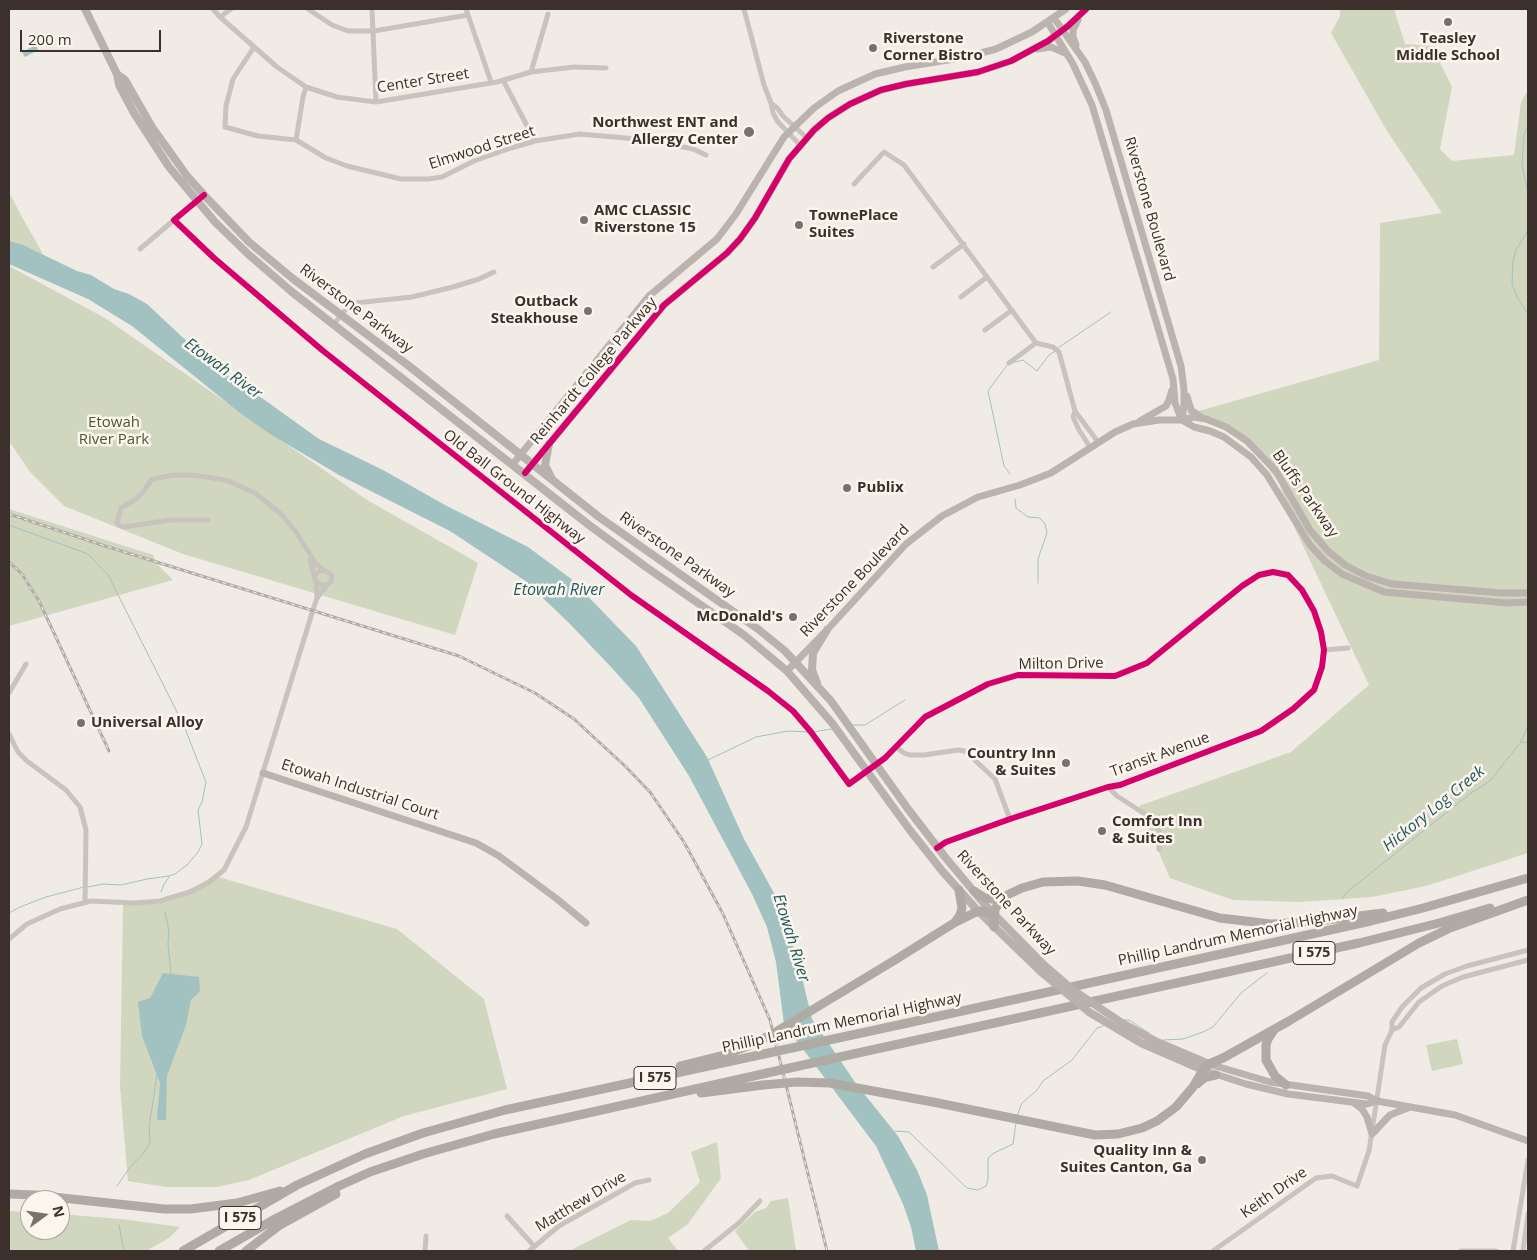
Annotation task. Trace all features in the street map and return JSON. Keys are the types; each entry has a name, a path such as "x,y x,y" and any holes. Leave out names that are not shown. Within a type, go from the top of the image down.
{"highway":[{"name":"Phillip Landrum Memorial Highway","path":"183,1251 297,1185 365,1154 423,1133 480,1116 1322,932 1423,908 1528,878"},
{"path":"974,891 989,899 1003,897 1022,888 1043,882 1078,880 1105,885 1220,918 1271,924 1311,922 1423,908"},
{"path":"954,923 960,915 962,908 959,890"},
{"path":"994,927 996,906 1003,897"},
{"path":"653,1098 796,1082 830,1083 1096,1135 1124,1133 1150,1125 1176,1107 1193,1087 1206,1067 1434,935 1528,898"},
{"name":"Phillip Landrum Memorial Highway","path":"219,1251 275,1219 370,1172 494,1134 1359,943 1528,898"},
{"path":"547,1101 710,1059 753,1044 780,1030 954,923 978,911 994,914"},
{"path":"1276,1028 1266,1045 1266,1060 1275,1076 1286,1085"},
{"path":"1193,1087 1204,1078 1216,1075"},
{"path":"246,1251 271,1231 311,1207 408,1159"},
{"path":"9,1194 35,1195 164,1209 190,1209 238,1203 297,1185"}],"main road":[{"name":"Riverstone Parkway","path":"85,9 117,74 119,85 142,126 169,167 215,222 248,254 334,324 617,546 754,644 787,671 832,723 910,831 959,890 994,927 1042,968 1122,1023 1206,1067"},
{"name":"Riverstone Parkway","path":"117,74 125,80 163,143 204,195 249,242 288,275 408,366 627,538 785,651 819,687 842,716 937,848 1042,968"},
{"path":"549,444 545,465 553,481"},
{"path":"819,687 812,670 813,653 827,630"},
{"path":"1042,968 1068,996 1111,1025 1141,1043 1206,1067"}],"street":[{"name":"Center Street","path":"213,9 283,71 306,87 337,97 376,102 503,80 531,72 574,67 606,68"},
{"path":"220,17 231,9"},
{"path":"308,9 332,25 348,31 374,32 468,15"},
{"path":"372,9 376,102"},
{"path":"466,9 491,82"},
{"path":"744,9 773,113 800,145"},
{"name":"Reinhardt College Parkway","path":"513,464 649,296 717,239 736,214 767,162 788,133 826,99 863,78 891,70 966,58 987,52 1023,37 1066,9"},
{"path":"1081,56 1073,37 1073,30 1084,11"},
{"name":"Reinhardt College Parkway","path":"525,474 664,305 727,253 740,239 800,145 835,113 873,93 906,84 986,70 1011,61 1055,36 1084,11"},
{"path":"531,72 548,14"},
{"name":"Riverstone Boulevard","path":"1051,20 1062,30 1081,56 1106,110 1181,366 1184,384 1182,420"},
{"name":"Riverstone Boulevard","path":"1051,20 1055,36 1068,55 1081,80 1096,119 1173,383 1175,403 1182,420"},
{"path":"254,47 233,78 226,106 225,127 260,137 296,140 306,87"},
{"path":"1032,50 1051,47 1068,55"},
{"path":"503,80 535,142"},
{"path":"771,102 807,138"},
{"name":"Elmwood Street","path":"296,140 326,158 348,166 412,180 442,177 474,161 535,142 580,134 648,140 693,150 706,155"},
{"path":"854,184 884,152 904,165 1036,343 1053,347 1058,352 1075,411 1098,442"},
{"path":"140,249 204,195"},
{"name":"Old Ball Ground Highway","path":"174,220 214,258 322,350 623,589 787,706 811,732 849,784 866,771"},
{"path":"933,267 964,244"},
{"path":"334,324 347,308 355,303 412,297 453,287 494,272"},
{"path":"961,296 987,277"},
{"path":"985,330 1012,310"},
{"path":"1009,363 1036,343"},
{"path":"1133,424 1162,410 1166,406 1173,383"},
{"path":"1184,384 1191,410 1194,414 1206,419"},
{"path":"1075,411 1073,417 1078,430 1090,447"},
{"name":"Bluffs Parkway","path":"1182,420 1194,417 1206,419 1226,427 1248,441 1276,471 1310,530 1328,551 1345,565 1366,576 1392,584 1501,593 1528,593"},
{"name":"Riverstone Boulevard","path":"795,662 906,544 942,516 978,497 1051,474 1064,467 1098,442 1133,424 1159,420 1182,420"},
{"name":"Bluffs Parkway","path":"1182,420 1194,427 1224,436 1252,457 1267,475 1310,545 1325,561 1342,574 1384,592 1508,603 1528,602"},
{"path":"208,520 171,520 123,527 117,522 120,508 143,492 152,479 174,475 226,480 254,493 272,506 287,520 316,564 332,575 331,581 317,598 263,774"},
{"path":"1282,501 1290,496"},
{"path":"308,554 315,575 317,598"},
{"path":"315,575 324,570"},
{"name":"Milton Drive","path":"866,771 896,747 925,717 988,684 1018,675 1114,676 1147,663 1242,586 1259,575 1273,572 1288,575 1302,590 1314,611 1317,621"},
{"path":"316,582 321,585 327,585"},
{"path":"1454,598 1455,589"},
{"name":"Transit Avenue","path":"937,848 946,842 1010,819 1108,787 1120,785 1261,731 1293,709 1314,690 1322,667 1324,650 1317,621"},
{"path":"1324,650 1348,648"},
{"path":"787,671 795,662"},
{"path":"9,693 26,664"},
{"path":"9,734 18,752 66,790 80,807 86,830 85,902"},
{"path":"896,747 904,753 922,755 958,750 965,751 997,782 1010,819"},
{"name":"Etowah Industrial Court","path":"9,939 27,924 42,916 85,902 160,901 193,891 209,882 224,870 246,827 263,774 476,843 499,856 586,923"},
{"path":"1108,787 1117,796 1151,818 1158,828 1160,838 1159,849"},
{"name":"Keith Drive","path":"1214,1251 1316,1178 1332,1176 1358,1186 1365,1167 1372,1134 1384,1049 1392,1030 1392,1022 1402,1007 1430,982 1461,968 1528,950"},
{"path":"1392,1030 1399,1027 1419,1002 1442,986 1463,977 1528,960"},
{"path":"1206,1067 1216,1075 1269,1090 1367,1104 1377,1101"},
{"path":"1206,1067 1286,1085 1368,1096 1377,1101 1455,1115 1528,1141"},
{"path":"1351,1102 1365,1112 1370,1122 1372,1134"},
{"path":"1372,1134 1390,1115 1411,1106"},
{"path":"1513,1251 1528,1160"},
{"name":"Matthew Drive","path":"529,1251 560,1226 635,1183 649,1180"},
{"path":"704,1251 739,1223 760,1201"},
{"path":"1522,1251 1528,1214"},
{"path":"507,1216 534,1246"},
{"path":"425,1251 426,1236"},
{"path":"1461,1251 1496,1251"}],"green space":[{"path":"1340,9 1394,9 1405,44 1432,46 1452,87 1440,149 1452,161 1514,155 1521,102 1528,90 1528,853 1426,886 1372,897 1300,902 1233,900 1170,878 1139,806 1291,752 1369,685 1295,529 1279,483 1252,447 1231,430 1186,413 1379,360 1380,223 1442,213 1387,131 1331,33 1340,16"},
{"path":"9,192 22,217 43,254 9,250"},
{"name":"Etowah River Park","path":"9,266 105,318 367,500 478,563 455,635 183,554 64,506 30,472 9,441"},
{"path":"9,509 153,555 159,566 173,580 9,626"},
{"path":"215,876 397,929 484,999 507,1089 404,1116 249,1180 217,1187 166,1187 128,1181 120,1087 123,903 164,902"},
{"path":"1457,1039 1463,1064 1432,1071 1426,1045"},
{"path":"717,1142 721,1178 688,1224 668,1238 678,1251 569,1251 631,1220 650,1221 668,1213 700,1182 691,1152"},
{"path":"788,1198 796,1251 749,1251 735,1231 755,1212 766,1208 771,1201"},
{"path":"9,1211 20,1212 20,1240 70,1240 70,1215 180,1227 169,1238 146,1251 9,1251"}],"water":[{"path":"36,45 38,50 25,57 22,52"},
{"name":"Etowah River","path":"9,241 23,245 77,271 91,275 114,289 129,294 147,304 210,363 319,439 383,470 445,505 528,547 570,578 636,646 707,757 744,839 779,902 798,961 812,1019 857,1085 898,1136 917,1170 927,1195 939,1251 916,1251 911,1227 903,1204 876,1146 784,1024 776,962 767,927 752,894 689,776 639,698 611,667 524,580 450,531 339,475 270,434 240,413 132,326 88,299 9,264"},
{"path":"163,973 199,977 200,991 191,1000 186,1025 167,1076 166,1120 157,1120 160,1083 142,1036 138,1002 150,998"}],"waterway":[{"path":"1528,125 1524,135 1522,165 1528,193"},
{"path":"1528,231 1516,250 1513,261 1512,284 1517,297 1528,314"},
{"path":"1058,348 1111,312"},
{"path":"1012,363 1023,360 1037,371 1049,355 1055,351"},
{"path":"1008,364 988,391 1004,466 1010,474"},
{"path":"1015,499 1016,508 1028,517 1040,518 1045,524 1047,533 1038,559 1038,583"},
{"path":"9,525 88,554 108,575 184,726 206,782 202,802 198,810 202,844 187,865 169,876 121,885 103,884 88,887"},
{"path":"853,725 865,725 905,700"},
{"name":"Hickory Log Creek","path":"1342,899 1347,892 1471,793 1490,781 1521,742 1528,726"},
{"path":"813,732 832,729"},
{"path":"708,760 756,737 788,731 809,732"},
{"name":"Hickory Log Creek","path":"1522,742 1528,743"},
{"path":"161,892 169,877"},
{"path":"9,913 46,897 84,887"},
{"path":"165,912 169,931 168,944 171,974"},
{"name":"Hickory Log Creek","path":"1163,1040 1183,1039 1213,1027 1241,993 1267,973"},
{"name":"Hickory Log Creek","path":"1124,1020 1129,1020 1149,1033"},
{"name":"Hickory Log Creek","path":"1017,1116 1022,1103 1037,1090 1043,1081 1072,1060 1097,1028 1103,1026"},
{"path":"117,1186 150,1143 149,1128 157,1074"},
{"name":"Hickory Log Creek","path":"895,1131 909,1132 967,1188 978,1190 986,1186 988,1158 1013,1144 1016,1123"},
{"path":"119,1225 124,1251"}],"railway":[{"path":"9,514 105,546 459,656 535,693 574,719 650,792 684,842 723,914 770,1020 827,1251"},
{"path":"9,562 22,574 39,601 109,751"}],"cycle path":[{"path":"525,473 664,305 727,253 740,239 755,218 789,159 814,130 828,118 850,104 881,90 978,72 1011,61 1048,41 1086,9"},
{"path":"204,195 174,220 214,258 322,350 631,595 768,691 793,711 849,784 885,758 925,717 988,684 1018,675 1115,676 1147,663 1242,586 1259,575 1273,572 1288,575 1302,590 1314,611 1321,632 1324,650 1322,667 1314,690 1293,709 1261,731 1120,785 1108,787 1010,819 946,842 937,848"}],"place":[{"name":"Teasley Middle School","path":"1448,22"},
{"name":"Riverstone Corner Bistro","path":"873,48"},
{"name":"Northwest ENT and Allergy Center","path":"749,132"},
{"name":"AMC CLASSIC Riverstone 15","path":"584,220"},
{"name":"TownePlace Suites","path":"799,225"},
{"name":"Outback Steakhouse","path":"588,311"},
{"name":"Publix","path":"847,488"},
{"name":"McDonald's","path":"793,617"},
{"name":"Universal Alloy","path":"81,723"},
{"name":"Country Inn & Suites","path":"1066,763"},
{"name":"Comfort Inn & Suites","path":"1102,831"},
{"name":"Quality Inn & Suites Canton, Ga","path":"1202,1160"}]}
